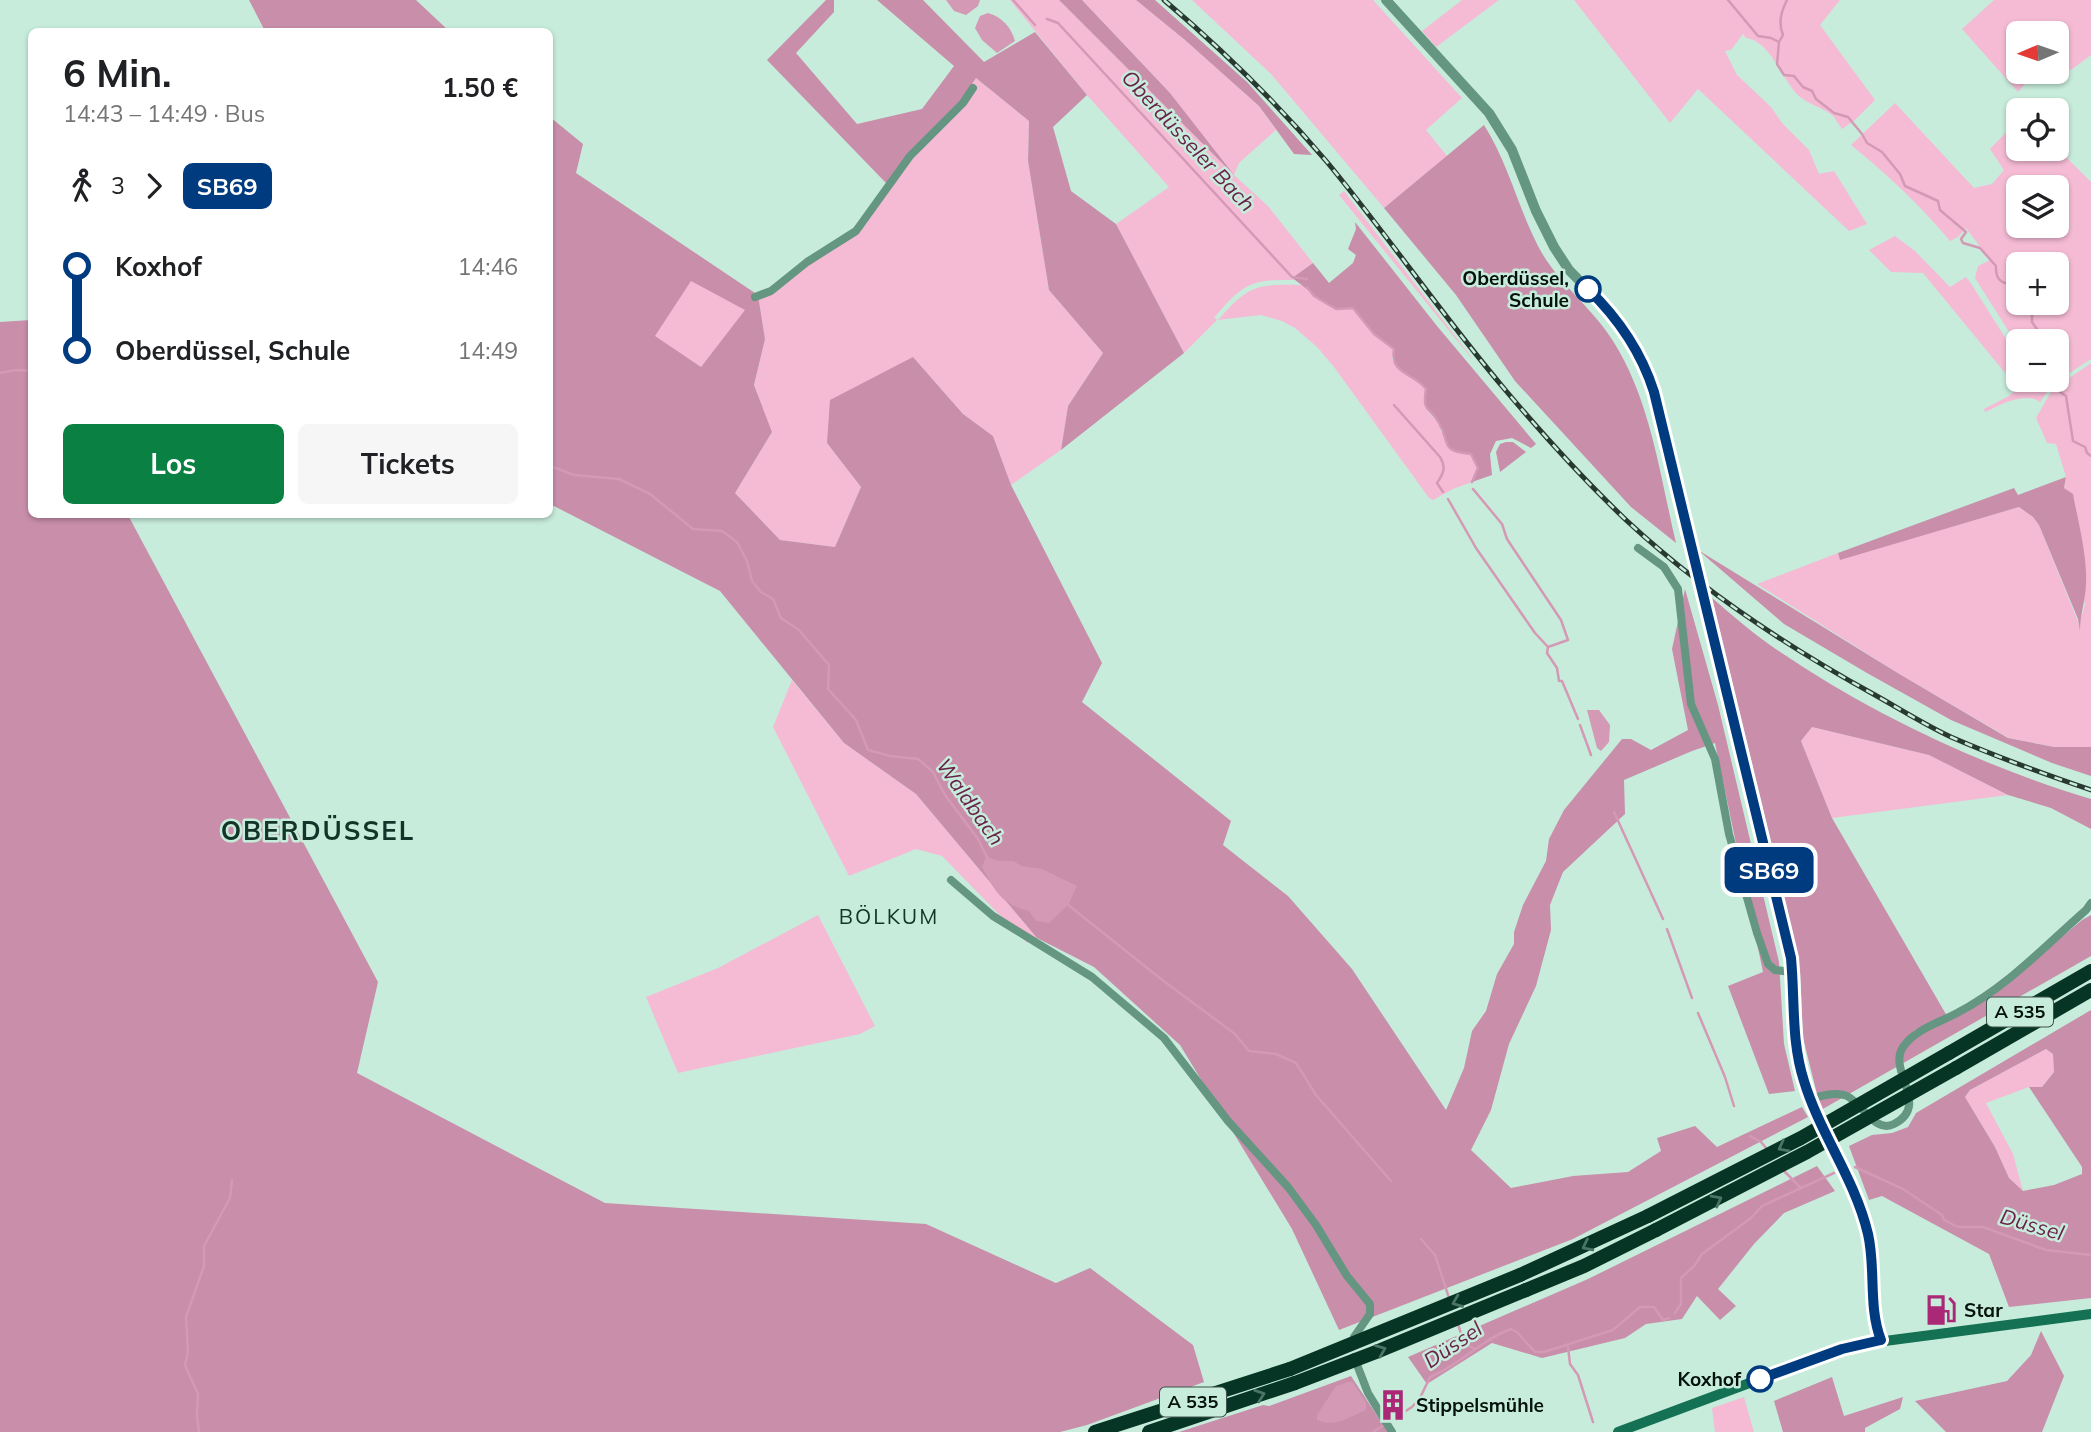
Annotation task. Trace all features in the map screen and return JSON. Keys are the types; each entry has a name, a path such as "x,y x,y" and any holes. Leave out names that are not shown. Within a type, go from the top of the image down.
{"highway":[{"name":"A 535","path":"1149,1432 1292,1376 1648,1216 1801,1138 2091,971"},
{"name":"A 535","path":"1095,1432 1376,1352 1584,1266 1807,1152 2091,990"}],"main road":[{"path":"1618,1432 1842,1349 1881,1340 2091,1314"}],"street":[{"path":"1386,0 1489,113 1515,157 1536,211 1554,247 1569,270 1616,318 1638,351 1654,392 1785,934 1792,972 1794,1032 1800,1067 1810,1099 1862,1212 1871,1254 1874,1305 1881,1340"},
{"path":"755,297 771,291 807,262 856,232 911,156 964,103 973,88"},
{"path":"1638,548 1664,567 1676,584 1681,598 1691,704 1715,759 1730,840 1757,933 1768,964 1774,970 1792,972"},
{"path":"951,880 993,916 1092,977 1155,1029 1228,1121 1288,1187 1316,1225 1347,1276 1371,1307 1370,1314 1354,1337 1353,1352 1365,1386 1391,1430"},
{"path":"1810,1099 1839,1094 1848,1097 1880,1125 1891,1126 1905,1117 1910,1106 1900,1065 1903,1047 1919,1033 1984,999 2076,919 2091,902"}],"shaded area":[{"path":"249,0 416,0 446,28 263,28"},
{"path":"826,0 834,0 834,12 796,53 857,124 922,109 954,66 877,0 923,0 984,62 1035,32 1087,95 1053,127 1071,191 1116,224 1184,353 1061,450 1068,406 1103,353 1049,290 1028,161 1029,121 976,78 959,103 886,183 767,60"},
{"path":"946,0 980,0 978,6 966,15 954,11"},
{"path":"1010,0 1059,0 1228,169 1170,93 1082,0 1136,0 1185,40 1259,106 1276,130 1239,163 1234,175 1268,206 1313,263 1292,278 1294,280 1257,283 1240,291 1214,318 1218,320 1184,353 1116,224 1169,187 1087,95"},
{"path":"1059,0 1082,0 1170,93 1234,175"},
{"path":"1136,0 1155,0 1247,82 1312,155 1294,154 1259,106"},
{"path":"1192,0 1373,0 1462,98 1426,130 1447,156 1384,208 1271,74"},
{"path":"1462,0 1499,0 1436,47 1422,31"},
{"path":"1574,0 1840,0 1820,25 1875,100 1842,129 1832,115 1794,91 1768,52 1754,40 1743,34 1731,50 1725,51 1737,75 1771,107 1782,123 1809,150 1819,174 1834,171 1867,224 1849,231 1698,89 1670,123"},
{"path":"1994,0 2091,0 2091,55 2071,70 2069,21 2006,21 2006,78 1962,29"},
{"path":"988,13 1005,23 1015,41 997,53 982,40 975,28 980,16"},
{"path":"976,78 1029,121 1028,161 1049,290 1103,353 1068,406 1061,450 1011,485 993,436 963,414 913,357 827,443 861,487 835,547 780,540 735,493 772,432 754,385 765,339 758,295 847,235 959,103"},
{"path":"2011,84 2025,84 2018,92"},
{"path":"1895,103 1974,188 1992,184 2004,170 1990,149 2006,132 2006,161 2069,160 2091,182 2091,359 2069,373 2069,329 2007,329 1975,278 1978,266 1990,260 1966,228 1950,241 1903,190 1851,145"},
{"path":"553,119 583,144 576,173 758,295 765,339 754,385 772,432 735,493 780,540 835,547 861,487 827,443 830,400 913,357 963,414 993,436 1011,485 1102,663 1082,702 1231,821 1223,845 1288,896 1352,969 1446,1110 1464,1068 1472,1031 1486,1011 1497,974 1514,944 1514,932 1523,905 1546,861 1549,839 1564,810 1622,739 1631,739 1651,750 1688,730 1672,649 1685,589 1718,705 1779,962 1784,1044 1795,1091 1769,1094 1728,986 1763,972 1715,743 1624,780 1625,814 1563,872 1550,905 1551,930 1536,986 1509,1044 1491,1110 1471,1150 1511,1188 1573,1176 1628,1172 1661,1151 1657,1138 1695,1126 1717,1147 1802,1107 1808,1117 1573,1239 1339,1330 1292,1229 1180,1045 1094,967 1037,938 916,794 844,743 720,591 553,506","holes":["691,281 745,310 701,367 655,336"]},
{"path":"1484,125 1500,154 1538,246 1565,283 1605,329 1626,364 1637,388 1653,439 1676,543 1631,507 1515,381 1456,295 1384,208"},
{"path":"1344,191 1472,358 1472,359 1339,195"},
{"path":"1355,222 1437,326 1536,444 1531,448 1512,438 1496,441 1490,454 1492,475 1472,482 1478,468 1471,454 1454,451 1447,445 1439,423 1426,406 1426,389 1399,369 1394,349 1374,334 1353,308 1332,307 1292,278 1313,263 1329,283 1353,263 1356,255 1348,249 1356,229"},
{"path":"1895,236 1915,251 1950,287 1966,277 2006,339 2006,374 1923,273 1891,272 1869,250"},
{"path":"691,280 746,310 701,367 654,337"},
{"path":"1274,285 1303,285 1326,303 1353,308 1373,334 1394,349 1392,360 1419,380 1426,389 1428,412 1439,423 1441,432 1471,454 1478,468 1472,482 1433,500 1429,498 1334,367 1317,347 1295,328 1261,315 1218,320 1246,293"},
{"path":"28,320 28,518 130,518 378,982 357,1073 605,1203 926,1224 1056,1283 1090,1268 1193,1345 1204,1382 1087,1425 1060,1432 0,1432 0,322"},
{"path":"2091,363 2091,747 2054,747 2009,738 1901,675 1757,584 1838,553 1841,559 2019,507 2039,525 2079,624 2085,605 2064,488 2066,477 2056,444 2047,443 2036,418 2051,392 2069,392 2069,378"},
{"path":"2014,392 2047,392 2040,402 2020,398 1985,412 1984,409"},
{"path":"1513,442 1526,452 1500,472 1496,452 1500,444"},
{"path":"2066,477 2064,488 2073,494 2086,571 2080,631 2078,619 2039,525 2019,507 1840,560 1838,553 2014,488 2018,495"},
{"path":"1698,550 2008,738 2054,747 2091,747 2091,776 2052,763 1951,720 1867,673 1784,624"},
{"path":"1712,598 1770,645 1845,693 1884,714 1965,753 2091,799 2091,829 2051,808 2008,795 1929,755 1812,727 1801,741 1832,818 1947,1016 1915,1030 1901,1043 1988,999 2091,915 2091,956 1821,1110 1803,1038 1800,970 1792,929"},
{"path":"792,680 844,743 916,794 1037,938 1027,943 942,856 916,849 849,876 773,727"},
{"path":"1587,710 1599,710 1610,725 1609,742 1601,751 1597,748"},
{"path":"1812,727 1929,755 2008,795 1832,818 1801,741"},
{"path":"986,857 1042,869 1077,886 1068,905 1049,923 1036,921 1029,911 1012,905 995,890 982,867"},
{"path":"818,915 875,1026 860,1034 678,1073 646,997 718,968"},
{"path":"2091,1010 2091,1298 2009,1307 1989,1254 1882,1196 1869,1200 1849,1146 1872,1135 1892,1133 1908,1127 1916,1113","holes":["2046,1049 2053,1054 2054,1072 2042,1087 2029,1087 2082,1167 2082,1174 2054,1185 2023,1191 2009,1178 1995,1147 1965,1097 1970,1090"]},
{"path":"2046,1049 2053,1054 2054,1072 2042,1087 2029,1087 1986,1103 2013,1154 2023,1191 2009,1178 1995,1147 1965,1097 1970,1090"},
{"path":"1817,1166 1835,1191 1784,1213 1754,1244 1718,1289 1736,1306 1720,1320 1697,1296 1682,1319 1646,1324 1625,1338 1542,1358 1492,1343 1427,1384 1408,1357 1588,1279"},
{"path":"2041,1331 2064,1376 2042,1432 1946,1432 1915,1401 2007,1381 2031,1355"},
{"path":"1351,1376 1388,1432 1179,1432 1263,1405 1269,1406"},
{"path":"1832,1377 1844,1416 1903,1397 1900,1409 1865,1428 1865,1432 1783,1432 1774,1401"},
{"path":"1352,1381 1366,1403 1366,1410 1336,1422 1317,1420 1317,1415 1336,1386"},
{"path":"1744,1397 1754,1432 1715,1432 1712,1408"}],"waterway":[{"name":"Oberdüsseler Bach","path":"1013,0 1035,25"},
{"path":"1728,0 1758,36 1779,42 1777,64 1784,75 1794,76 1834,113 1848,117 1867,143 1882,152 1900,174 1905,186 1938,201 1940,210 1966,232 1961,239 1963,243 1980,248 1996,266 1999,279 2006,283"},
{"path":"1779,42 1783,35 1781,18 1787,0"},
{"name":"Oberdüsseler Bach","path":"1047,19 1058,23 1292,277 1307,279"},
{"name":"Oberdüsseler Bach","path":"1307,287 1314,296 1336,309 1353,308 1374,334 1394,349 1395,364 1426,389 1426,406 1439,423 1450,448 1471,454 1478,468 1472,482"},
{"path":"2032,315 2032,322 2037,329"},
{"name":"Waldbach","path":"0,373 28,371"},
{"path":"2060,392 2066,396 2073,441 2085,447 2091,456"},
{"path":"1394,405 1440,457 1443,470 1437,483 1443,492"},
{"name":"Waldbach","path":"553,467 574,475 619,479 650,494 693,529 722,531 737,542 747,561 752,581 761,592 773,599 781,618 799,630 829,665 828,689 856,720 868,750 918,759 933,772 945,795 978,839 988,859"},
{"name":"Oberdüsseler Bach","path":"1473,489 1502,524 1507,539 1561,620 1568,640 1548,647"},
{"path":"1448,499 1476,548 1535,633 1548,647"},
{"name":"Oberdüsseler Bach","path":"1548,647 1547,653 1557,668 1559,681 1562,681 1578,719"},
{"name":"Oberdüsseler Bach","path":"1580,725 1591,755"},
{"name":"Oberdüsseler Bach","path":"1614,812 1663,919"},
{"name":"Waldbach","path":"1067,904 1235,1034 1249,1051 1276,1054 1296,1063 1316,1095 1391,1181"},
{"name":"Oberdüsseler Bach","path":"1667,929 1692,998"},
{"name":"Oberdüsseler Bach","path":"1698,1013 1734,1106"},
{"name":"Oberdüsseler Bach","path":"1750,1136 1767,1149"},
{"name":"Düssel","path":"1855,1167 1903,1189 1942,1215 1944,1220 1958,1227 1983,1227 2046,1250 2091,1255"},
{"name":"Oberdüsseler Bach","path":"1784,1171 1801,1188"},
{"name":"Düssel","path":"1675,1313 1681,1304 1681,1278 1702,1254 1751,1218 1762,1206 1834,1173"},
{"path":"199,1432 198,1394 185,1365 188,1352 186,1317 204,1266 204,1246 230,1198 232,1180"},
{"name":"Waldbach","path":"1421,1239 1435,1255 1449,1298"},
{"name":"Düssel","path":"1373,1432 1412,1407 1420,1398 1430,1377 1490,1339 1511,1329 1535,1352 1544,1352 1613,1330 1640,1307 1654,1307 1663,1320 1669,1318"},
{"name":"Waldbach","path":"1458,1324 1464,1343 1475,1349"},
{"path":"1568,1347 1570,1364 1578,1375 1593,1422"}],"railway":[{"path":"1164,0 1249,78 1308,140 1521,409 1595,489 1654,545 1745,615 1922,722 1951,737 2091,790"}],"bus line":[{"name":"SB69","path":"1588,289 1609,310 1638,351 1654,392 1791,958 1794,1032 1804,1083 1853,1186 1868,1234 1874,1276 1874,1305 1881,1340 1842,1349 1760,1379"}],"place":[{"name":"Oberdüssel, Schule","path":"1588,289"},
{"name":"Star","path":"1941,1310"},
{"name":"Koxhof","path":"1760,1379"},
{"name":"Stippelsmühle","path":"1393,1405"}],"district":[{"name":"OBERDÜSSEL","path":"318,831"},
{"name":"BÖLKUM","path":"889,917"}]}
